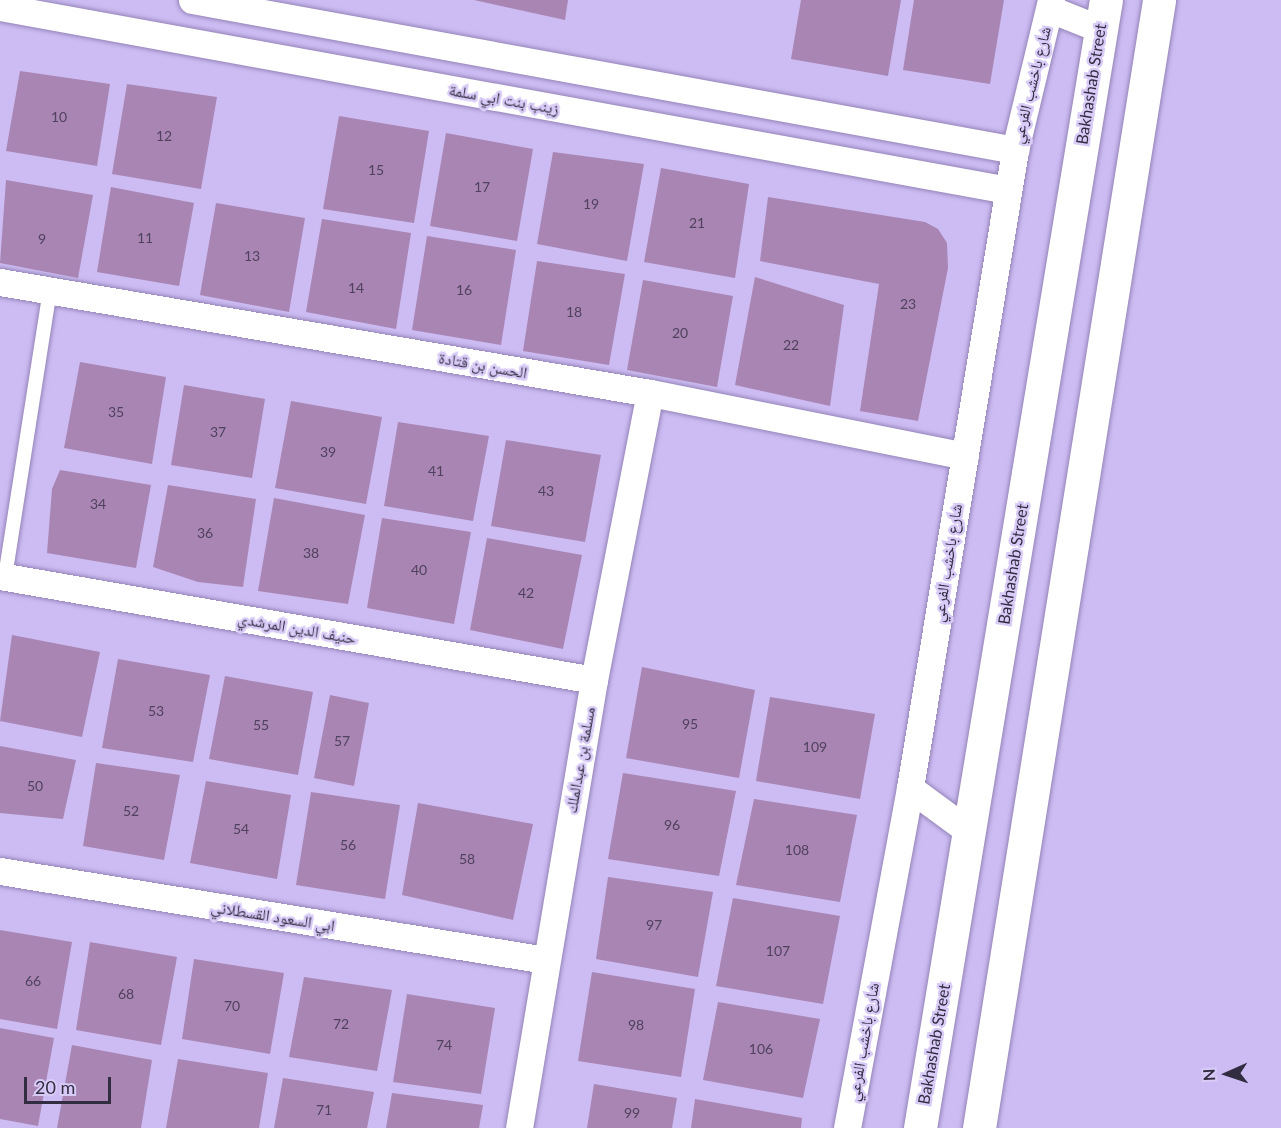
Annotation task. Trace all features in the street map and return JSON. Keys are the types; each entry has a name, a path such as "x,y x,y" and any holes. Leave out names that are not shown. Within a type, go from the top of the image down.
{"main road":[{"path":"979,1128 1159,0"},
{"name":"Bakhashab Street","path":"920,1128 1103,15"}],"street":[{"path":"192,0 1015,150"},
{"path":"1051,5 1103,15"},
{"name":"شارع باخشب الفرعي","path":"848,1128 910,788 1015,150 1051,5"},
{"name":"زينب بنت ابي سلمة","path":"0,7 1008,190"},
{"name":"الحسن بن قتادة","path":"0,282 650,393 965,456"},
{"name":"مسلمة بن عبدالملك","path":"519,1128 594,680 650,393"},
{"name":"حنيف الدين المرشدي","path":"3,577 594,680"},
{"path":"910,788 970,832"},
{"name":"ابي السعود القسطلاني","path":"0,871 546,960"}],"lane":[{"path":"3,577 50,291"}],"building":[{"path":"474,0 568,0 565,20"},
{"path":"801,0 901,0 888,76 791,59"},
{"path":"914,0 1004,0 990,84 903,70"},
{"path":"20,71 110,84 97,166 6,151"},
{"path":"127,84 217,97 201,189 112,174"},
{"path":"339,116 429,131 414,223 323,209"},
{"path":"446,133 533,149 517,241 430,226"},
{"path":"553,152 644,164 627,261 537,244"},
{"path":"661,168 749,184 735,278 644,262"},
{"path":"6,180 93,195 78,278 0,263"},
{"path":"111,187 194,203 179,286 97,272"},
{"path":"768,197 925,222 938,229 947,243 948,268 918,421 860,411 879,284 760,261"},
{"path":"216,203 305,218 289,312 200,295"},
{"path":"322,219 411,233 396,329 306,312"},
{"path":"427,236 516,250 501,345 412,330"},
{"path":"537,261 625,274 609,365 523,351"},
{"path":"755,277 844,305 830,406 735,385"},
{"path":"643,280 733,296 717,387 627,370"},
{"path":"80,362 166,377 152,464 64,448"},
{"path":"184,385 265,399 252,478 171,465"},
{"path":"291,401 382,417 366,504 275,488"},
{"path":"398,422 489,436 473,521 384,506"},
{"path":"506,440 601,455 585,542 491,526"},
{"path":"60,470 151,485 136,568 47,553 52,489"},
{"path":"168,485 256,499 243,587 198,582 153,567"},
{"path":"274,498 365,515 348,604 258,591"},
{"path":"382,518 471,532 454,624 367,608"},
{"path":"487,538 582,555 563,649 470,630"},
{"path":"12,635 100,652 82,737 0,721"},
{"path":"118,659 210,675 193,762 102,748"},
{"path":"642,667 755,690 739,778 626,758"},
{"path":"225,676 313,692 298,775 209,759"},
{"path":"330,695 369,703 354,786 314,778"},
{"path":"770,697 875,714 860,799 756,781"},
{"path":"0,746 76,760 63,819 0,813"},
{"path":"96,763 180,775 164,860 83,846"},
{"path":"623,773 736,791 719,876 608,859"},
{"path":"206,781 291,795 277,879 190,863"},
{"path":"311,792 400,805 385,899 296,885"},
{"path":"754,799 857,815 840,902 736,885"},
{"path":"418,803 533,824 513,920 402,895"},
{"path":"608,877 713,892 698,977 596,959"},
{"path":"733,898 840,916 823,1004 716,986"},
{"path":"0,930 72,942 57,1029 0,1019"},
{"path":"90,942 177,957 161,1045 76,1030"},
{"path":"194,959 284,973 270,1054 182,1039"},
{"path":"592,972 695,989 681,1077 578,1061"},
{"path":"304,977 392,990 377,1071 289,1057"},
{"path":"407,994 495,1008 481,1094 393,1082"},
{"path":"718,1002 820,1019 803,1098 703,1080"},
{"path":"0,1028 54,1038 38,1126 0,1119"},
{"path":"72,1045 152,1060 141,1128 57,1128"},
{"path":"178,1059 268,1073 259,1128 166,1128"},
{"path":"283,1078 374,1092 367,1128 274,1128"},
{"path":"594,1084 677,1098 672,1128 587,1128"},
{"path":"392,1093 483,1105 479,1128 386,1128"},
{"path":"695,1099 802,1118 801,1128 691,1128"}]}
